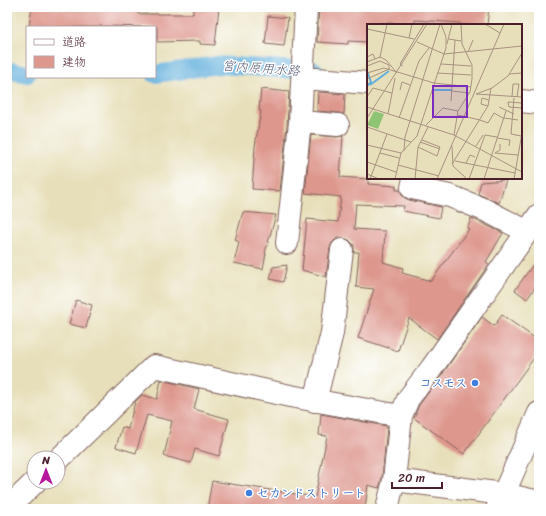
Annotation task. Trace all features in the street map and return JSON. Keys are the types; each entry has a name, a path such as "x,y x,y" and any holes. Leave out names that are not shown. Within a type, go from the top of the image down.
{"main road":[{"path":"287,243 300,122 306,7"},
{"path":"303,78 367,83"},
{"path":"522,101 539,103"},
{"path":"300,122 338,125"},
{"path":"387,509 394,480 401,416 408,399 533,224 484,210 450,196 412,188 414,179"},
{"path":"314,400 332,332 342,250"},
{"path":"66,452 154,366 314,400 401,416"},
{"path":"500,501 539,413"},
{"path":"394,480 500,501 539,502"},
{"path":"7,509 27,490"}],"building":[{"path":"32,7 138,7 138,14 193,14 193,7 219,7 215,45 200,44 200,41 157,42 156,26 29,26"},
{"path":"319,7 489,7 487,24 460,24 415,20 415,24 367,24 367,42 348,41 348,44 317,42"},
{"path":"268,16 288,18 284,46 265,44"},
{"path":"261,89 289,92 280,191 252,189 255,146 261,111 259,110"},
{"path":"318,92 345,94 344,114 317,111"},
{"path":"311,135 343,136 340,177 368,179 368,184 396,186 396,190 400,190 403,197 409,200 441,207 439,218 403,211 404,206 356,204 354,229 385,231 383,262 403,268 402,273 431,281 469,229 467,228 471,218 503,233 486,262 489,264 437,339 409,318 398,351 358,338 374,289 356,287 359,252 354,252 354,245 349,240 337,238 332,243 326,277 302,270 307,219 338,222 341,197 305,193"},
{"path":"506,180 499,203 478,194 481,182"},
{"path":"243,212 276,215 265,253 263,269 234,263 239,242 235,240"},
{"path":"539,256 539,291 534,289 527,299 515,290"},
{"path":"287,265 283,282 270,279 273,267"},
{"path":"76,300 92,305 86,328 69,324"},
{"name":"コスモス","path":"502,315 539,341 539,351 464,454 414,418 419,405 482,317 494,326"},
{"path":"161,380 199,389 194,409 229,419 219,456 195,449 191,463 164,456 172,421 147,415 136,453 116,447 122,427 128,429 135,402 142,395 157,399"},
{"path":"321,414 387,426 382,478 379,488 368,485 365,509 207,509 212,481 315,497 327,436 319,435"}],"waterway":[{"name":"宮内原用水路","path":"156,74 218,65 315,71"},
{"name":"宮内原用水路","path":"7,70 26,74"}],"place":[{"name":"コスモス","path":"475,383"},
{"name":"セカンドストリート","path":"249,493"}]}
